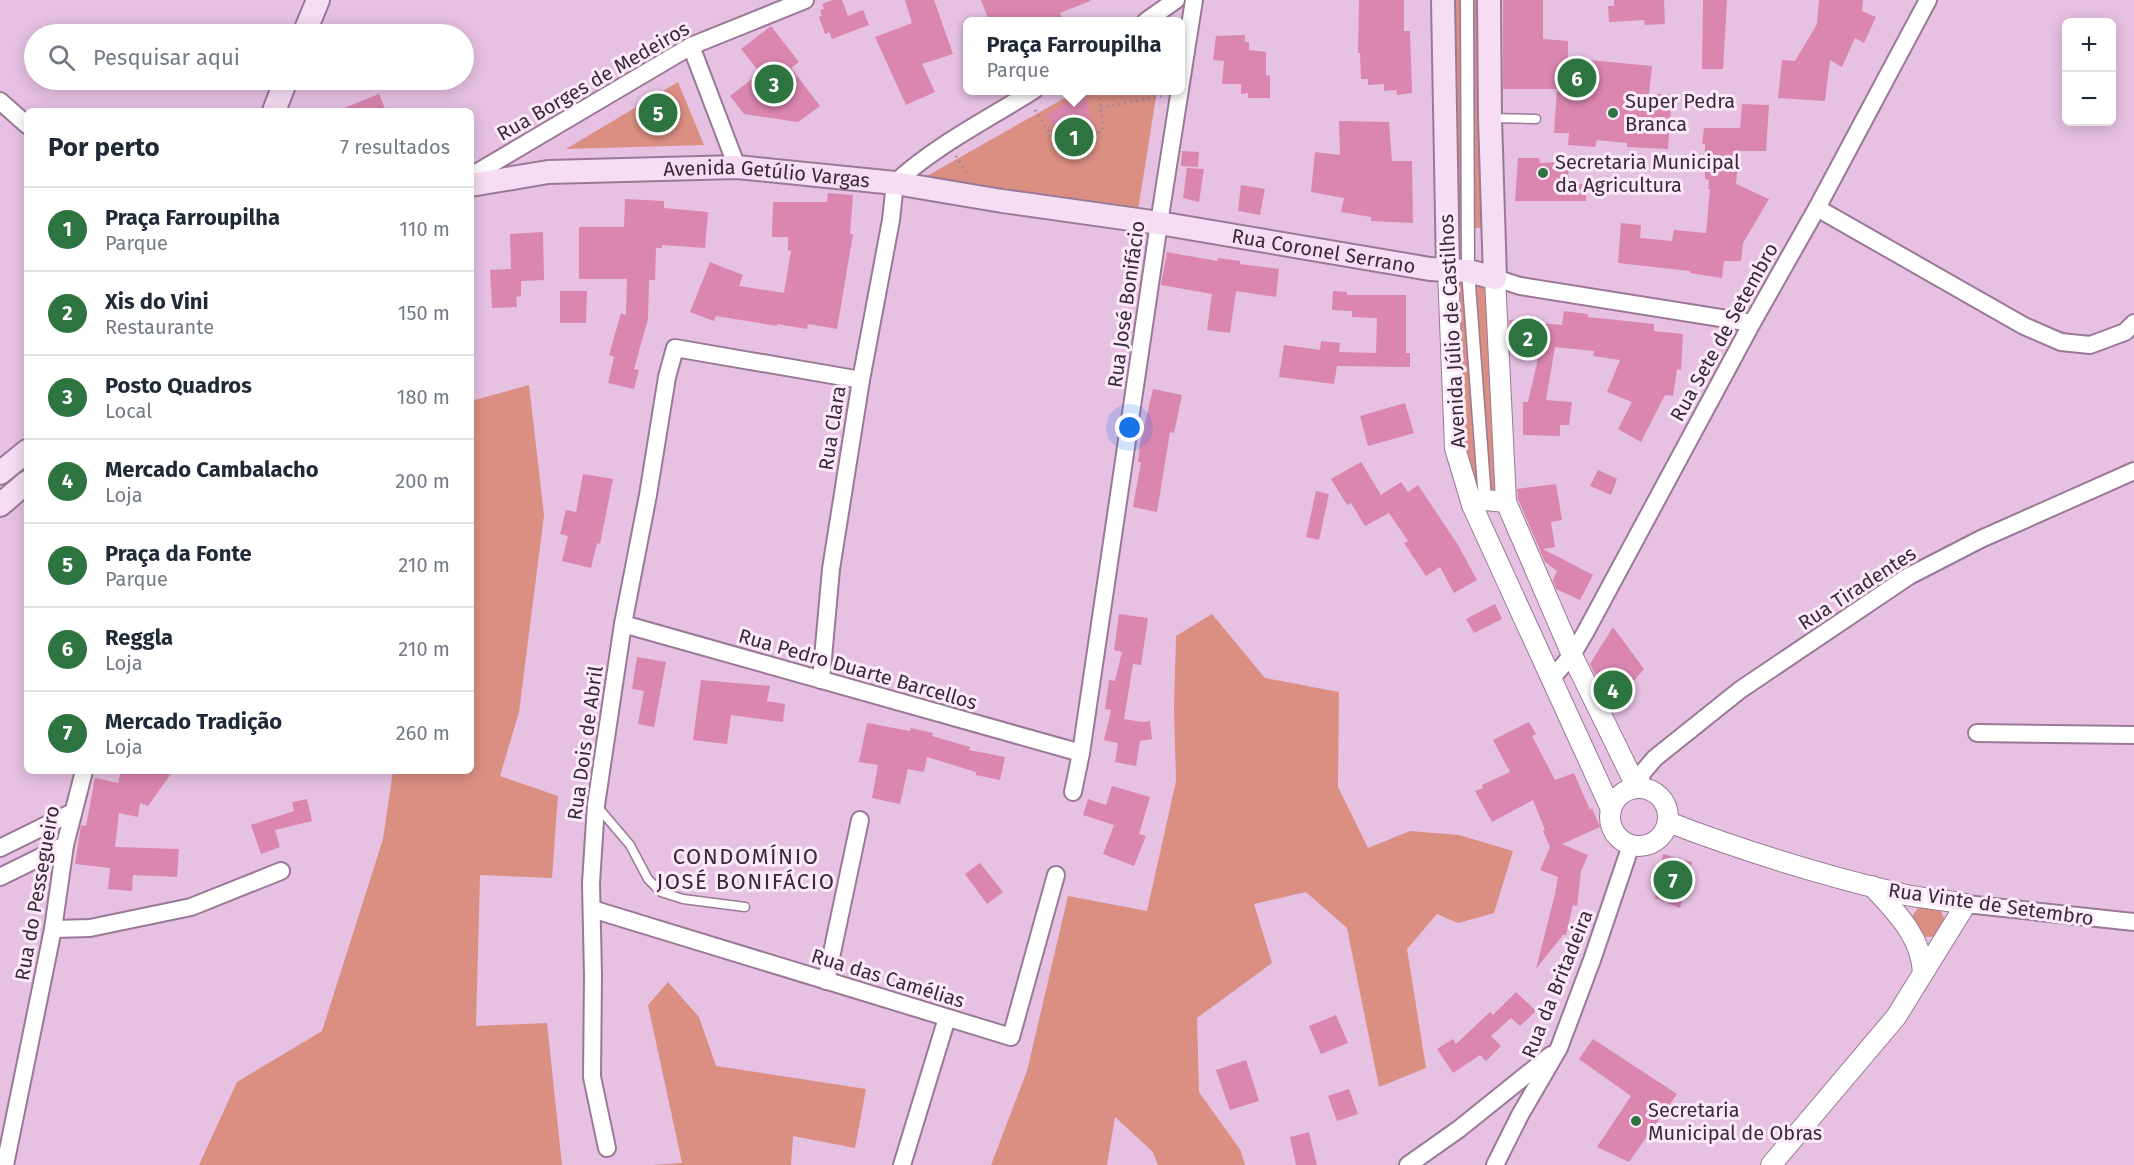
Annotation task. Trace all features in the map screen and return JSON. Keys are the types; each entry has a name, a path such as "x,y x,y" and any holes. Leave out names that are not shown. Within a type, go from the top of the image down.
{"main road":[{"path":"308,24 318,0"},
{"name":"Avenida Júlio de Castilhos","path":"1443,0 1458,271"},
{"path":"1489,0 1495,278"},
{"path":"275,108 282,90"},
{"name":"Avenida Getúlio Vargas","path":"474,184 548,172 736,167 895,183"},
{"name":"Rua Coronel Serrano","path":"895,183 1495,278"},
{"path":"0,473 24,453"},
{"path":"0,505 24,485"}],"street":[{"name":"Rua Borges de Medeiros","path":"474,174 691,46 805,0"},
{"path":"1152,17 1176,0"},
{"name":"Rua José Bonifácio","path":"1185,64 1194,0"},
{"path":"1467,0 1457,228 1494,226"},
{"name":"Rua Sete de Setembro","path":"1551,679 1572,655 1817,208 1928,0"},
{"path":"691,46 736,167"},
{"name":"Avenida Getúlio Vargas","path":"895,183 923,159 1026,95"},
{"name":"Rua José Bonifácio","path":"1073,792 1081,753 1159,223 1181,95"},
{"path":"0,101 24,122"},
{"name":"Rua Clara","path":"821,680 831,569 861,380 891,220 895,183"},
{"path":"1817,208 2024,326 2061,342 2090,345 2125,332 2134,323"},
{"name":"Avenida Júlio de Castilhos","path":"1458,271 1455,448 1551,679"},
{"path":"1495,278 1506,502 1572,655 1637,788"},
{"name":"Rua Coronel Serrano","path":"1495,278 1520,286 1752,323"},
{"name":"Rua Dois de Abril","path":"607,1148 592,1077 591,883 596,805 623,624 648,495 667,377 675,348 861,380"},
{"name":"Rua Tiradentes","path":"1637,788 1643,772 1655,758 1740,690 1909,576 1981,539 2134,471"},
{"path":"1478,503 1506,502"},
{"name":"Rua Pedro Duarte Barcellos","path":"623,624 1081,753"},
{"path":"1551,679 1611,809 1612,827 1617,835 1631,845 1643,845 1664,830 1665,804 1652,791 1637,788 1625,792 1611,809"},
{"path":"1977,733 2134,735"},
{"name":"Rua do Pessegueiro","path":"5,1165 54,929 65,845 83,774"},
{"path":"0,848 73,812"},
{"path":"826,981 860,820"},
{"name":"Rua Vinte de Setembro","path":"1664,830 1711,838 1822,875 1909,896 2134,922"},
{"path":"0,877 65,845"},
{"name":"Rua da Britadeira","path":"1495,1165 1520,1115 1559,1048 1631,845"},
{"path":"54,929 90,928 191,907 281,871"},
{"name":"Rua das Camélias","path":"592,909 1011,1037 1056,875"},
{"path":"1872,886 1912,934 1920,951 1923,972"},
{"path":"1772,1165 1896,1017 1966,904"},
{"path":"902,1165 946,1018"},
{"path":"1408,1165 1459,1129 1559,1048"}],"lane":[{"path":"1490,118 1536,119"},
{"path":"596,805 630,845 648,879 661,892 683,900 745,908"}],"path":[{"path":"1037,114 1059,150 1103,131 1100,95"},
{"path":"1101,108 1170,95"},
{"path":"950,141 961,165 971,176"}],"shaded area":[{"path":"1443,0 1489,0 1494,226 1468,229 1447,226"},
{"path":"678,82 704,145 566,149"},
{"path":"1070,95 1156,95 1138,210 927,176"},
{"path":"1448,270 1495,278 1506,502 1472,505 1455,448"},
{"path":"529,385 544,515 519,712 500,776 558,796 552,878 480,875 476,1026 547,1023 562,1165 199,1165 237,1082 322,1031 383,839 393,774 474,774 474,400"},
{"path":"1212,614 1265,678 1339,692 1338,787 1368,848 1410,831 1459,835 1513,851 1494,913 1458,923 1437,914 1407,949 1426,1068 1379,1087 1347,928 1306,892 1254,904 1272,963 1197,1018 1199,1092 1241,1151 1245,1165 1158,1165 1153,1152 1115,1117 1107,1165 991,1165 1027,1071 1068,896 1147,911 1176,781 1174,708 1176,636"},
{"path":"1928,905 1939,910 1944,921 1939,932 1928,937 1917,932 1912,921 1917,910"},
{"path":"668,982 699,1017 716,1066 866,1089 855,1148 793,1136 791,1165 652,1165 682,1163 648,1005"}],"building":[{"path":"842,0 848,16 863,10 869,25 832,39 829,32 825,34 819,17 822,16 820,10 824,9 822,4"},
{"path":"905,0 934,0 953,54 922,64 935,92 906,105 875,37 912,23"},
{"path":"981,0 1090,0 1060,13 1062,17 987,17"},
{"path":"1359,0 1404,0 1404,31 1410,31 1412,93 1397,95 1396,90 1384,91 1384,84 1368,85 1368,79 1361,79 1360,53 1358,53"},
{"path":"1503,0 1543,0 1543,39 1568,41 1568,58 1652,66 1649,94 1672,94 1668,149 1627,147 1627,143 1597,140 1595,147 1568,145 1569,133 1554,133 1557,89 1503,89"},
{"path":"1614,0 1664,0 1665,24 1645,25 1644,20 1609,22 1608,6 1614,6"},
{"path":"1703,0 1727,0 1723,69 1702,69"},
{"path":"1819,0 1863,0 1862,11 1876,17 1864,43 1855,38 1842,67 1830,60 1825,101 1778,98 1782,60 1795,61 1817,24"},
{"path":"771,26 799,62 791,68 820,106 798,122 744,114 730,96 760,73 741,49"},
{"path":"1245,35 1245,42 1249,42 1249,50 1266,52 1266,75 1270,76 1270,98 1248,98 1248,93 1241,94 1241,84 1222,84 1224,61 1213,60 1216,36"},
{"path":"379,94 385,108 344,108"},
{"path":"1080,95 1086,95 1091,122 1061,135 1046,115"},
{"path":"1742,104 1769,105 1766,151 1739,151 1736,184 1769,199 1743,243 1741,261 1724,261 1722,278 1690,273 1690,271 1618,263 1621,223 1641,225 1640,238 1672,241 1674,230 1706,233 1710,189 1708,189 1709,180 1705,179 1705,144 1702,144 1704,128 1740,128"},
{"path":"1339,121 1389,122 1392,161 1412,161 1413,223 1371,221 1371,217 1341,212 1344,198 1311,192 1315,152 1340,155"},
{"path":"1182,151 1199,152 1198,167 1181,166"},
{"name":"Secretaria Municipal da Agricultura","path":"1518,158 1539,158 1540,163 1569,162 1568,184 1587,184 1586,201 1515,201"},
{"path":"1187,168 1204,169 1199,202 1183,198"},
{"path":"1241,185 1265,189 1260,215 1238,211"},
{"path":"828,193 853,195 850,234 853,234 837,329 808,324 807,329 777,324 777,326 716,316 714,321 690,312 710,262 743,275 739,286 784,293 791,251 788,250 788,237 772,237 773,202 827,202"},
{"path":"625,199 664,201 664,208 708,212 705,248 662,245 662,248 656,248 655,280 649,280 648,319 634,369 639,370 634,389 608,383 614,357 609,355 621,313 626,315 627,279 579,279 579,227 624,227"},
{"path":"543,232 544,280 521,281 521,296 516,297 517,307 492,308 490,270 511,269 510,234"},
{"path":"1167,252 1217,261 1218,258 1240,261 1240,264 1279,269 1276,297 1236,291 1230,333 1207,330 1212,294 1161,285"},
{"path":"560,291 587,291 586,323 560,323"},
{"path":"1333,291 1347,292 1347,295 1406,295 1406,353 1410,353 1410,367 1337,366 1334,384 1279,377 1284,345 1320,350 1321,341 1340,343 1339,352 1376,353 1377,318 1352,317 1352,311 1332,310"},
{"path":"1564,311 1588,314 1588,317 1654,324 1654,331 1683,334 1681,370 1677,369 1673,396 1665,395 1641,442 1618,429 1632,402 1607,392 1620,360 1593,356 1594,351 1555,347 1546,400 1572,402 1569,425 1560,425 1560,436 1523,435 1523,402 1528,402 1538,359 1524,359 1525,353 1511,353 1509,320 1562,325"},
{"path":"1153,389 1182,395 1174,433 1170,432 1157,512 1133,507 1141,462 1138,462 1140,444"},
{"path":"1405,403 1414,433 1368,446 1360,416"},
{"path":"1361,462 1381,495 1401,482 1408,492 1418,485 1458,545 1477,580 1454,593 1440,567 1426,576 1404,543 1408,541 1389,513 1365,526 1351,503 1347,505 1331,479"},
{"path":"1598,470 1617,479 1611,495 1590,486"},
{"path":"583,474 613,479 600,544 597,543 591,568 562,561 568,536 560,534 566,510 576,512"},
{"path":"1556,484 1562,520 1551,522 1555,547 1543,549 1593,575 1580,600 1556,589 1553,580 1557,571 1545,562 1518,499 1517,489"},
{"path":"1316,491 1329,494 1319,540 1306,537"},
{"path":"1495,604 1502,619 1474,633 1466,619"},
{"path":"1119,614 1148,618 1141,665 1133,664 1124,719 1150,721 1152,739 1140,741 1136,766 1115,762 1118,743 1104,740 1111,710 1105,709 1109,680 1115,681 1122,652 1114,650"},
{"path":"1613,627 1644,669 1611,708 1590,664"},
{"path":"637,657 666,662 654,727 638,724 644,691 632,689"},
{"path":"701,680 770,686 767,701 785,704 783,722 731,715 727,744 693,740"},
{"path":"1529,722 1536,734 1532,736 1555,780 1574,773 1600,827 1562,844 1588,855 1581,871 1577,906 1573,905 1566,935 1563,935 1536,969 1558,877 1540,870 1550,847 1543,831 1545,830 1533,800 1492,822 1475,791 1483,788 1482,785 1510,772 1493,740"},
{"path":"867,723 933,733 932,736 970,747 969,750 1005,757 1000,780 976,775 976,772 927,757 924,772 908,769 900,804 872,798 878,765 859,762"},
{"path":"120,774 171,774 148,806 140,803 138,817 119,813 115,847 179,849 177,877 133,875 132,891 108,889 110,868 75,864 81,825 86,826 95,778 118,783"},
{"path":"1112,786 1150,797 1139,834 1146,836 1134,866 1103,854 1114,825 1083,815 1088,799 1106,805"},
{"path":"307,799 312,821 275,830 280,847 261,854 251,825 294,811 292,802"},
{"path":"1663,854 1692,862 1680,908 1655,898"},
{"path":"980,863 1003,892 987,904 965,874"},
{"path":"1516,992 1536,1011 1520,1026 1511,1018 1491,1036 1501,1046 1486,1061 1480,1055 1453,1073 1437,1049 1453,1039 1456,1044 1490,1012 1493,1015"},
{"path":"1336,1015 1348,1043 1321,1054 1309,1026"},
{"name":"Secretaria Municipal de Obras","path":"1593,1039 1677,1094 1629,1162 1597,1147 1631,1096 1579,1059"},
{"path":"1246,1060 1259,1101 1230,1110 1216,1070"},
{"path":"1349,1089 1358,1114 1337,1121 1328,1096"},
{"path":"1309,1132 1317,1165 1296,1165 1290,1137"}],"place":[{"name":"Reggla","path":"1577,78"},
{"name":"Posto Quadros","path":"774,84"},
{"name":"Praça da Fonte","path":"658,113"},
{"name":"Super Pedra Branca","path":"1613,113"},
{"name":"Praça Farroupilha","path":"1074,137"},
{"name":"Secretaria Municipal da Agricultura","path":"1543,173"},
{"name":"Xis do Vini","path":"1528,338"},
{"name":"Mercado Cambalacho","path":"1613,690"},
{"name":"Mercado Tradição","path":"1673,880"},
{"name":"Secretaria Municipal de Obras","path":"1636,1121"}],"district":[{"name":"CONDOMÍNIO JOSÉ BONIFÁCIO","path":"746,868"}]}
